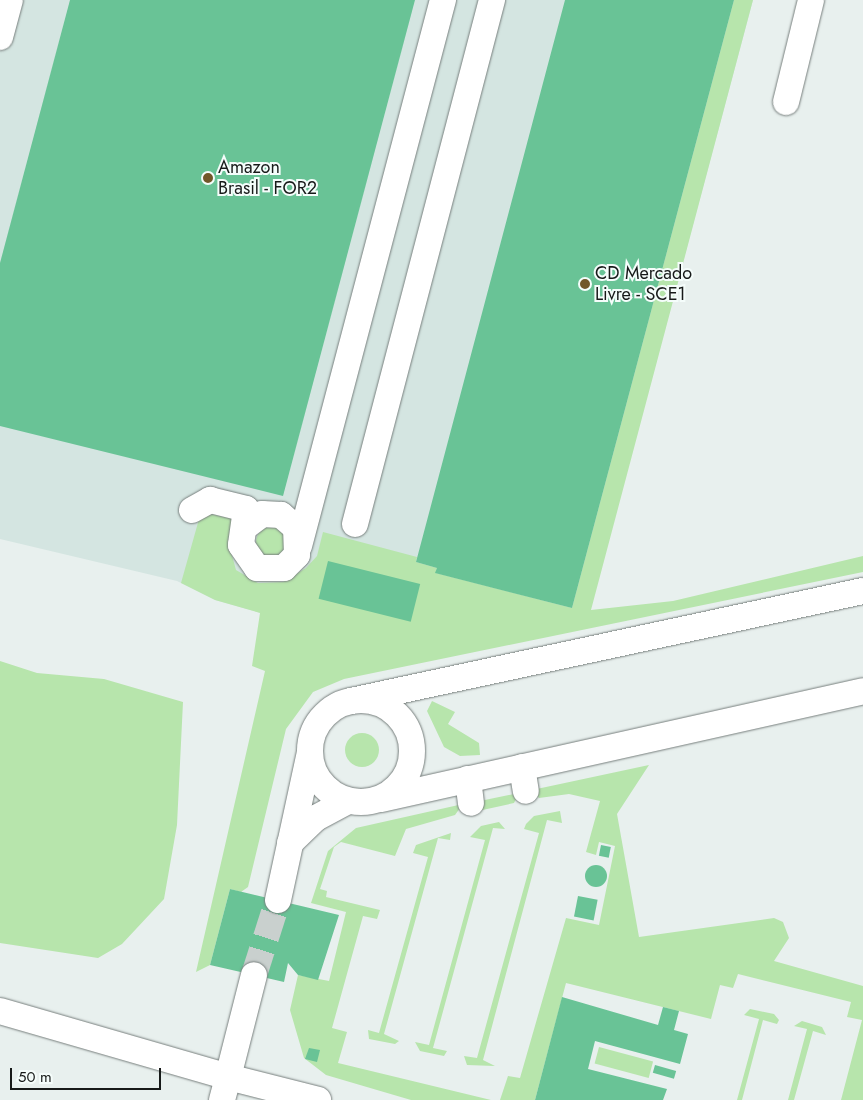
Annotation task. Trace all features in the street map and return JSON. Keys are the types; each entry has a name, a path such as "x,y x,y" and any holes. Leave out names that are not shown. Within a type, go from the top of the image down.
{"lane":[{"path":"0,37 10,0"},
{"path":"192,510 210,500 246,509 246,526 242,545 257,568 284,568 299,546 443,0"},
{"path":"355,524 492,0"},
{"path":"786,102 811,0"},
{"path":"246,526 262,514 281,515 296,528 299,546"},
{"path":"278,900 310,752 321,719 351,701 863,591"},
{"path":"290,843 316,818 348,801 470,791 524,779 863,691"},
{"path":"351,701 385,706 408,730 412,746 408,770 394,790 381,799"},
{"path":"310,752 321,783 348,801"},
{"path":"225,1088 254,975"},
{"path":"0,1011 225,1088 318,1100"}],"shaded area":[{"path":"0,0 753,0 590,610 342,636 215,600 177,581 0,539"}],"green space":[{"path":"734,0 753,0 591,610 673,601 863,556 863,572 344,679 313,692 286,729 248,887 241,892 230,889 210,965 196,972 265,671 252,666 260,613 215,600 181,583 201,512 234,519 228,541 236,570 258,583 283,582 306,568 317,556 323,532 417,557 416,562 437,568 436,573 572,608"},
{"path":"271,527 282,531 286,542 282,553 271,557 260,553 256,542 260,531"},
{"path":"0,661 37,673 104,679 183,702 177,825 164,899 122,944 98,958 0,943"},
{"path":"432,701 455,712 448,724 479,743 480,755 460,756 444,747 427,711"},
{"path":"362,733 374,738 379,750 374,762 362,767 350,762 345,750 350,738"},
{"path":"649,765 617,814 639,937 774,918 783,922 789,938 774,961 863,986 863,1100 841,1100 862,1020 847,1017 851,1002 738,974 733,988 720,985 711,1019 566,983 535,1100 500,1100 508,1076 520,1078 566,918 599,925 615,846 599,842 596,855 586,852 600,801 569,794 539,798 532,790"},
{"path":"519,793 514,803 478,811 480,801"},
{"path":"463,804 455,815 406,829 395,856 341,842 334,847 320,889 327,891 326,897 380,910 377,919 363,916 332,1028 347,1032 338,1063 491,1100 411,1100 326,1075 304,1058 290,1010 298,975 329,981 346,912 311,903 328,851 356,828"},
{"path":"560,811 562,823 547,820 483,1060 495,1066 467,1065 464,1056 477,1058 539,833 524,829 534,816"},
{"path":"499,822 505,829 493,828 433,1048 447,1051 444,1056 420,1051 415,1042 429,1045 485,840 470,837 481,826"},
{"path":"451,833 450,840 438,838 384,1034 399,1041 395,1044 369,1039 368,1030 379,1033 428,857 413,853 416,845"},
{"path":"750,1009 774,1014 779,1020 777,1024 763,1020 742,1100 737,1100 759,1019 744,1015"},
{"path":"802,1021 822,1027 826,1035 813,1031 794,1100 788,1100 807,1029 794,1026"},
{"path":"599,1047 653,1061 649,1078 595,1063"}],"building":[{"name":"Amazon Brasil - FOR2","path":"70,0 415,0 283,496 0,426 0,263"},
{"name":"CD Mercado Livre - SCE1","path":"565,0 734,0 572,608 435,573 437,568 416,562"},
{"path":"328,561 420,584 411,622 319,599"},
{"path":"601,845 611,847 609,858 599,856"},
{"path":"596,865 604,868 607,876 604,884 596,887 588,884 585,876 588,868"},
{"path":"230,889 339,915 318,980 298,975 288,963 284,982 210,965"},
{"path":"578,896 598,900 594,920 574,917"},
{"path":"562,997 658,1025 663,1007 679,1011 674,1030 688,1034 680,1064 595,1041 588,1069 667,1089 663,1100 535,1100"},
{"path":"309,1048 320,1050 317,1062 305,1059"},
{"path":"655,1065 676,1071 674,1079 653,1073"}],"tunnel":[{"path":"254,975 278,900"}],"place":[{"name":"Amazon Brasil - FOR2","path":"208,178"},
{"name":"CD Mercado Livre - SCE1","path":"585,284"}]}
